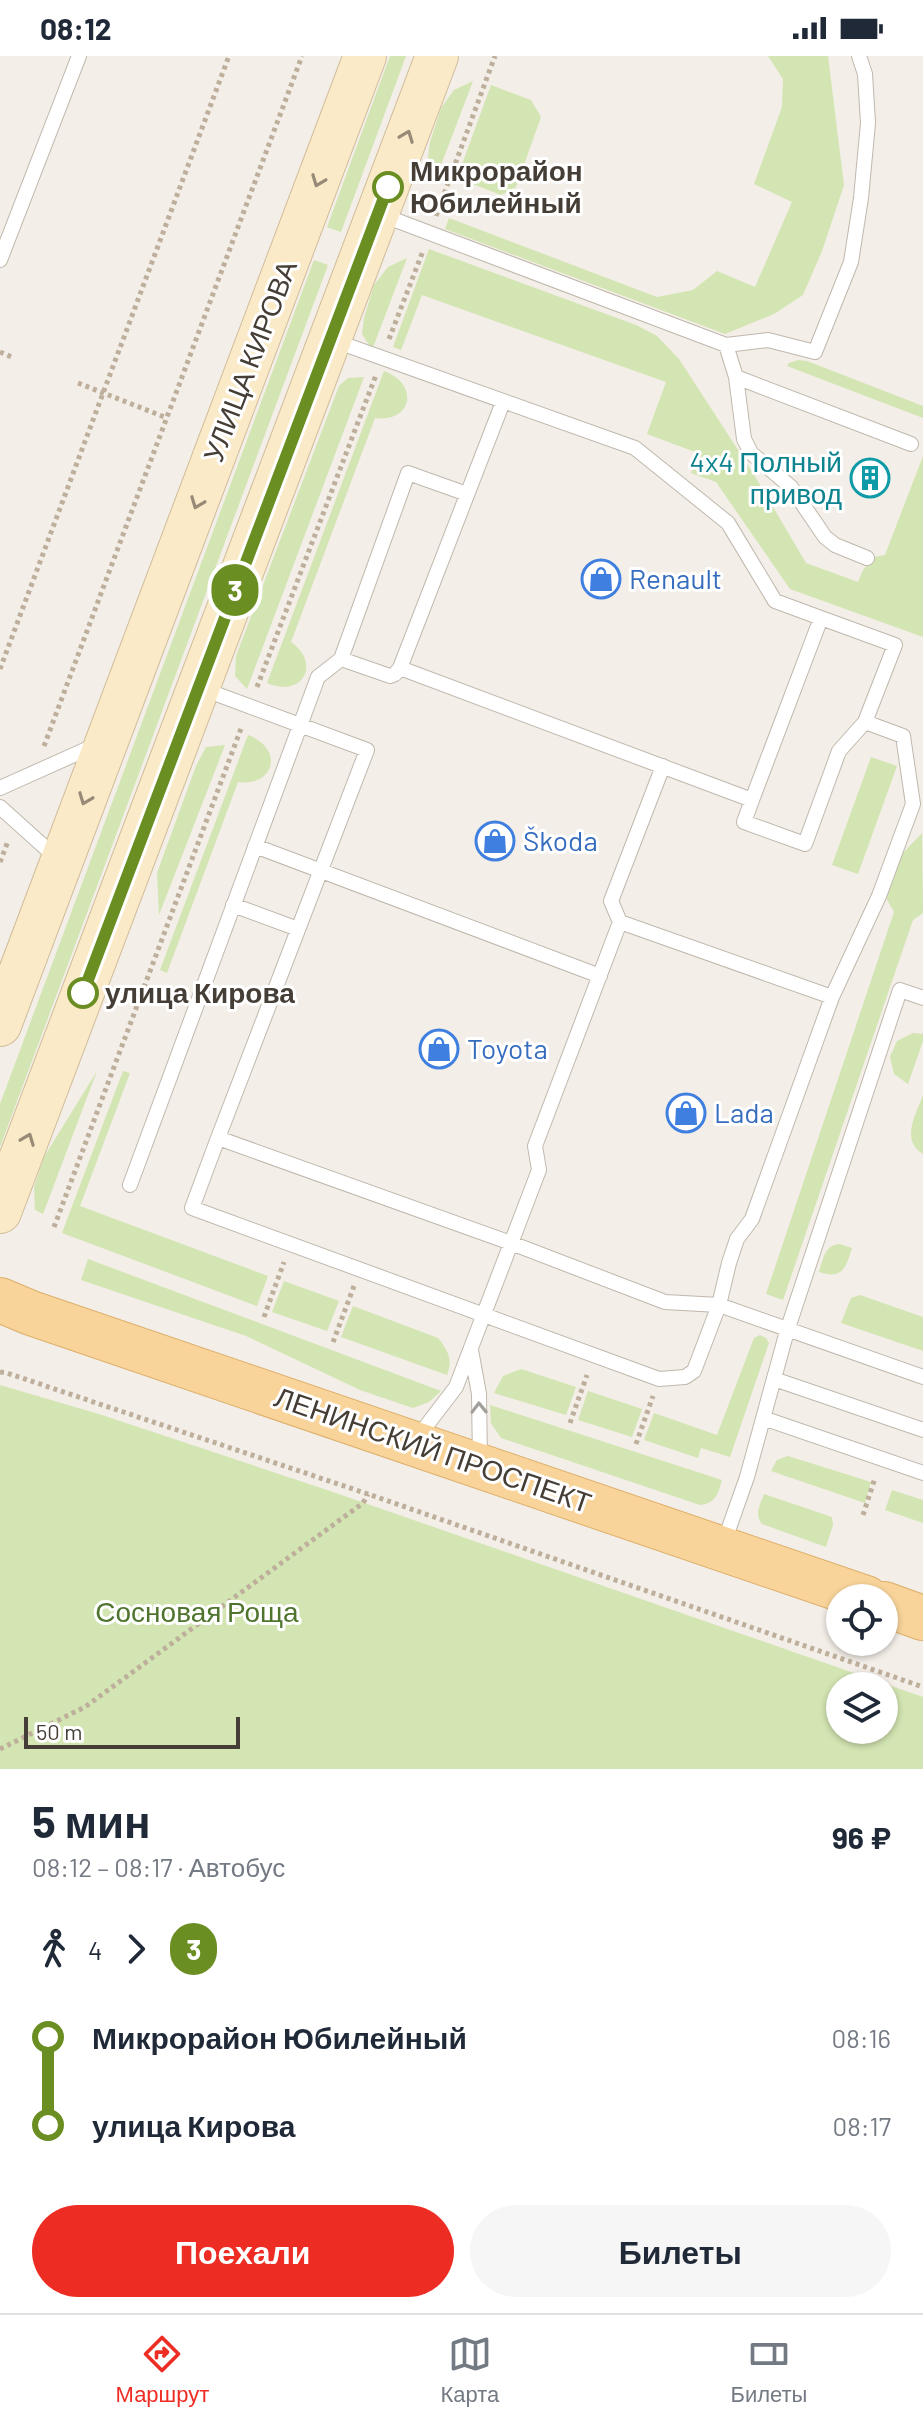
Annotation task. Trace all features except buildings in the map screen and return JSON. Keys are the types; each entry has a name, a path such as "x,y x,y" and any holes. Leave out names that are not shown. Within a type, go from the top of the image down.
{"main road":[{"name":"УЛИЦА КИРОВА","path":"0,1025 365,56"},
{"path":"0,1212 437,56"},
{"path":"298,234 361,258"},
{"name":"ЛЕНИНСКИЙ ПРОСПЕКТ","path":"0,1300 826,1584"},
{"path":"898,1609 923,1618"}],"lane":[{"path":"0,260 79,56"},
{"path":"378,213 726,345 768,340 815,352 851,262 861,198 868,123 865,74 859,56"},
{"path":"330,339 635,448 728,523 775,601 895,645 865,722 839,751 805,844 744,822 821,618"},
{"path":"726,345 736,377 744,439 751,453 791,487 825,537 835,545 867,558"},
{"path":"736,377 911,444"},
{"path":"341,659 390,676 400,668 503,402"},
{"path":"130,1185 299,724 318,677 341,659 408,473 467,494"},
{"path":"400,668 752,800"},
{"path":"198,687 367,750 192,1208 659,1379 685,1377 694,1371 719,1305 737,1239 752,1219 832,997 918,805 903,736 865,722"},
{"path":"0,788 107,739"},
{"path":"412,1444 456,1387 539,1170 535,1146 620,922 611,901 663,766"},
{"path":"0,807 61,862"},
{"path":"255,846 600,976"},
{"path":"233,905 298,929"},
{"path":"620,922 832,997"},
{"path":"721,1549 747,1477 787,1331 900,990 923,998"},
{"path":"218,1138 665,1302 719,1305 923,1377"},
{"path":"471,1350 479,1394 480,1467"},
{"path":"774,1379 923,1430"},
{"path":"763,1418 923,1473"}],"path":[{"path":"0,669 229,56"},
{"path":"34,773 302,56"},
{"path":"54,1227 495,56"},
{"path":"0,352 14,358"},
{"path":"78,383 167,418"},
{"path":"0,862 16,821"},
{"path":"264,1317 290,1244"},
{"path":"333,1342 361,1270"},
{"path":"0,1372 368,1494 923,1687"},
{"path":"636,1444 659,1379"},
{"path":"570,1423 582,1389"},
{"path":"0,1749 85,1707 363,1503 368,1494"}],"green space":[{"path":"390,56 406,56 341,232 327,227"},
{"path":"768,56 828,56 844,185 822,251 803,295 774,314 725,334 445,229 449,218 657,297 693,290 717,271 755,287 792,202 754,184 782,107 783,79"},
{"path":"473,81 438,173 428,157 441,108 454,90"},
{"path":"491,85 531,100 541,117 516,187 501,195 457,178"},
{"path":"429,249 636,325 657,336 679,359 753,473 806,563 858,582 874,557 885,555 923,456 923,637 790,589 716,482 691,473 698,453 647,434 666,382 422,295 401,350 393,347"},
{"path":"407,258 372,350 362,334 374,285 388,267"},
{"path":"314,260 328,265 0,1147 0,1104"},
{"path":"798,360 923,406 923,418 787,366"},
{"path":"384,371 403,385 407,401 397,415 375,418 291,642 305,660 304,676 290,686 267,683"},
{"path":"364,377 247,689 235,676 236,656 339,386 348,378"},
{"path":"248,735 267,749 271,757 270,766 260,779 238,782 167,973 160,970"},
{"path":"225,745 159,915 157,873 196,766 206,747"},
{"path":"871,757 897,766 858,874 832,865"},
{"path":"922,833 923,913 913,920 783,1300 766,1294 894,912 886,898 903,853"},
{"path":"913,1033 923,1034 923,1041 908,1084 894,1074 890,1057 897,1041"},
{"path":"97,1071 43,1214 35,1210 34,1187 44,1157"},
{"path":"123,1071 130,1073 80,1206 268,1276 257,1306 62,1233"},
{"path":"923,1095 923,1154 912,1142 911,1134"},
{"path":"840,1244 852,1248 842,1270 833,1274 819,1272 827,1250"},
{"path":"88,1259 441,1391 429,1402 413,1408 360,1390 246,1336 81,1280"},
{"path":"284,1281 339,1301 327,1331 272,1312"},
{"path":"860,1295 923,1317 923,1351 841,1323 851,1298"},
{"path":"353,1306 438,1338 448,1355 450,1365 447,1375 341,1337"},
{"path":"760,1335 769,1343 730,1457 701,1448 698,1458 644,1440 654,1413 717,1435 754,1338"},
{"path":"521,1369 576,1387 566,1415 494,1393 503,1376"},
{"name":"Сосновая Роща","path":"0,1385 102,1415 330,1491 851,1672 826,1672 826,1744 898,1744 898,1688 923,1697 923,1769 0,1769"},
{"path":"588,1391 642,1409 632,1437 578,1420"},
{"path":"490,1405 722,1480 719,1490 713,1500 700,1505 501,1438 491,1423"},
{"path":"788,1456 871,1482 865,1503 771,1471 777,1460"},
{"path":"892,1490 923,1500 923,1523 885,1510"},
{"path":"764,1494 832,1517 833,1525 826,1547 762,1524 758,1513"}],"bus line":[{"name":"3","path":"83,993 388,187"}],"place":[{"name":"Микрорайон Юбилейный","path":"388,187"},
{"name":"4x4 Полный привод","path":"870,478"},
{"name":"Renault","path":"601,579"},
{"name":"Škoda","path":"495,841"},
{"name":"улица Кирова","path":"83,993"},
{"name":"Toyota","path":"439,1049"},
{"name":"Lada","path":"686,1113"}]}
